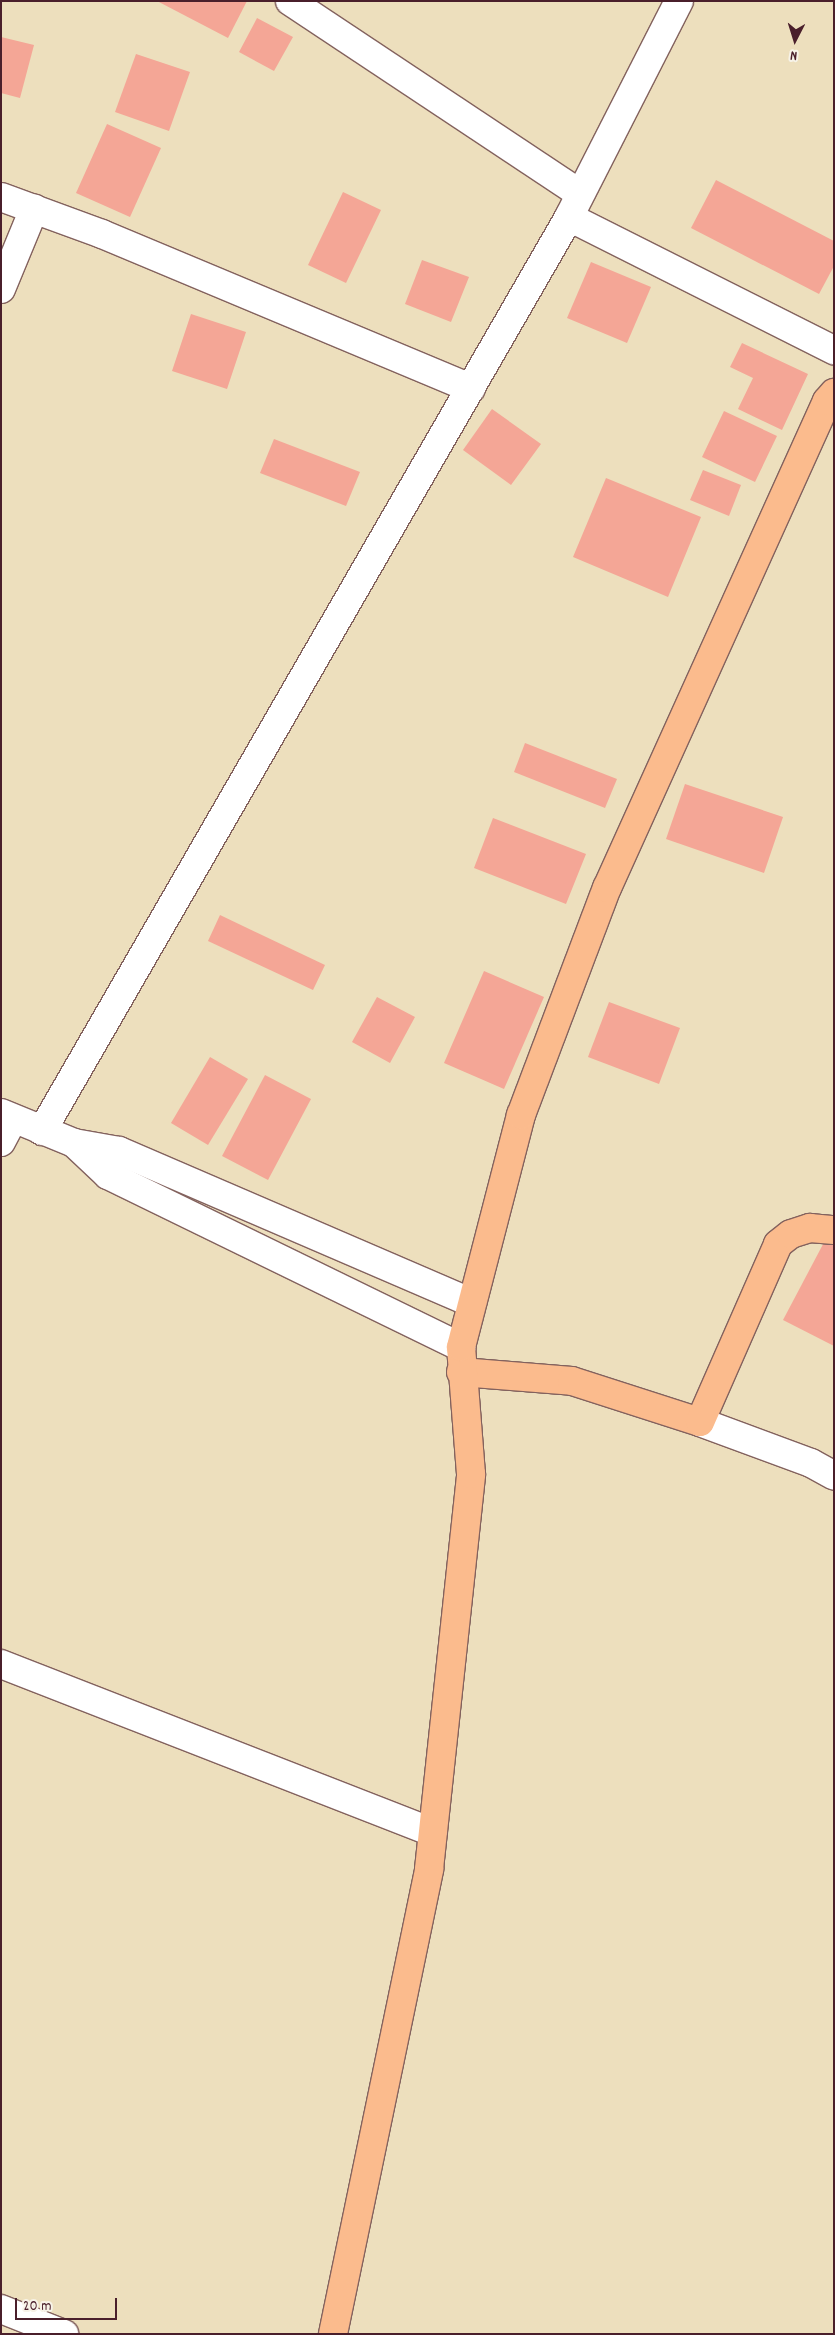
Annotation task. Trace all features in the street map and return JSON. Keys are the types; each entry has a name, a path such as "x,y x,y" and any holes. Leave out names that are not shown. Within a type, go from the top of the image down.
{"main road":[{"path":"333,2334 428,1869 471,1474 461,1360 472,1303 521,1115 607,888 827,401 834,393"},
{"path":"461,1360 572,1381 700,1422 778,1244 792,1234 810,1228 834,1230"}],"street":[{"path":"290,1 575,206 834,350"},
{"path":"42,1131 575,206 680,1"},
{"path":"1,197 102,234 471,388"},
{"path":"1,289 34,209"},
{"path":"5,1125 42,1131 74,1144 119,1151 472,1303"},
{"path":"74,1144 108,1175 461,1360"},
{"path":"700,1422 811,1463 834,1476"},
{"path":"1,1664 432,1832"},
{"path":"1,2309 64,2334"}],"building":[{"path":"157,1 247,1 228,38"},
{"path":"257,18 293,37 274,71 239,52"},
{"path":"1,37 34,45 20,98 1,93"},
{"path":"136,54 190,72 169,131 115,112"},
{"path":"107,124 161,148 130,217 76,193"},
{"path":"716,180 834,241 834,266 819,294 691,228"},
{"path":"343,192 381,210 346,283 308,265"},
{"path":"422,260 469,277 451,322 405,304"},
{"path":"591,262 651,287 627,343 567,318"},
{"path":"191,314 246,332 227,389 172,371"},
{"path":"742,343 808,374 782,430 738,409 753,378 730,367"},
{"path":"492,409 541,444 511,485 463,450"},
{"path":"724,411 777,436 755,482 702,457"},
{"path":"274,439 360,472 346,506 260,473"},
{"path":"703,470 741,485 729,516 690,500"},
{"path":"606,478 701,517 668,597 573,557"},
{"path":"525,743 617,779 605,808 514,772"},
{"path":"685,784 783,817 764,873 666,839"},
{"path":"493,818 586,854 566,904 474,868"},
{"path":"220,915 325,965 313,990 208,941"},
{"path":"484,971 544,997 504,1089 444,1063"},
{"path":"377,997 415,1017 390,1063 352,1042"},
{"path":"609,1002 680,1028 659,1084 588,1057"},
{"path":"210,1057 248,1079 208,1145 171,1123"},
{"path":"265,1075 311,1099 268,1180 222,1156"},
{"path":"830,1231 834,1233 834,1346 783,1320"}]}
